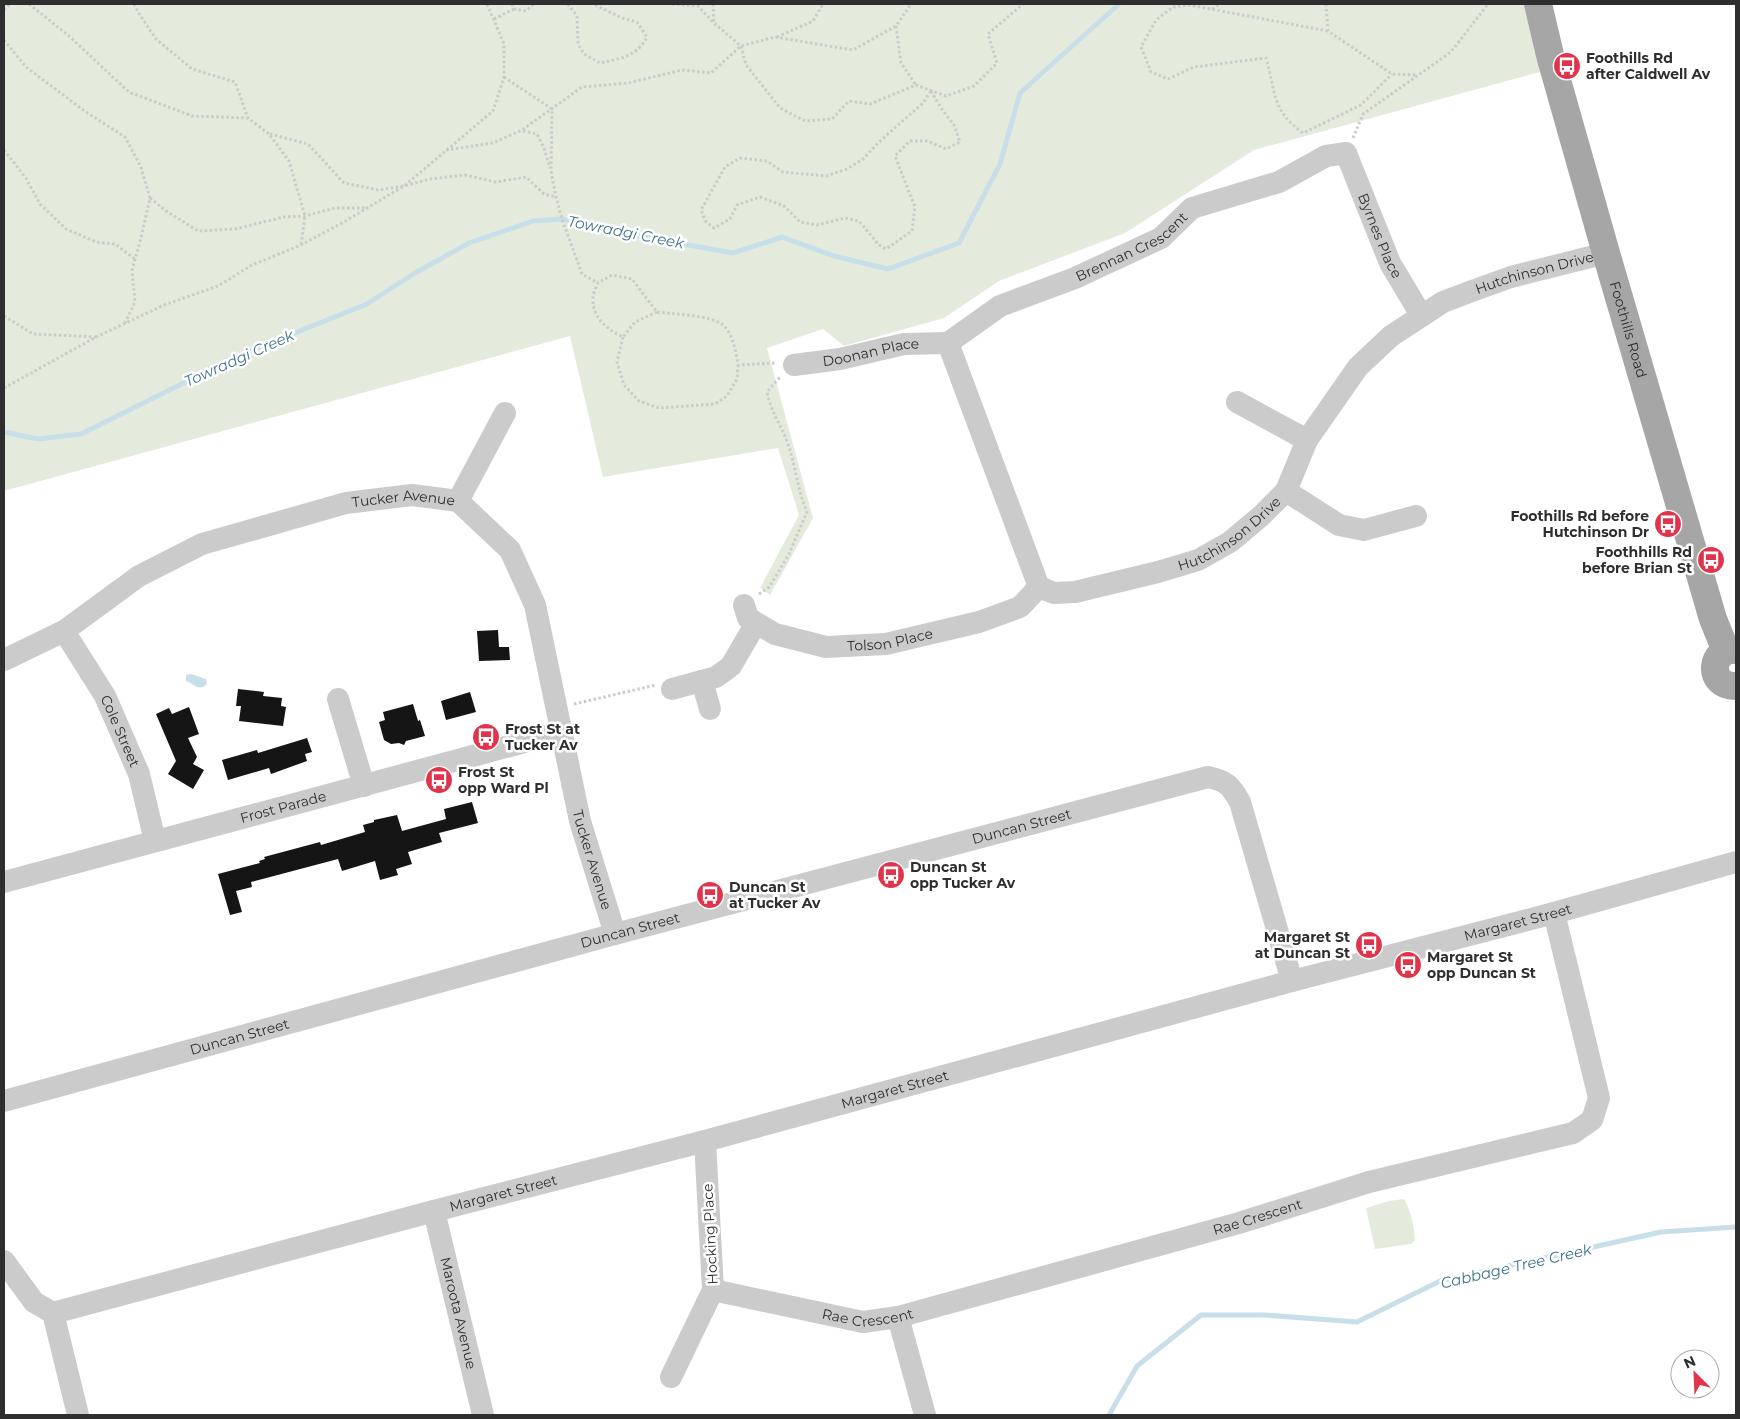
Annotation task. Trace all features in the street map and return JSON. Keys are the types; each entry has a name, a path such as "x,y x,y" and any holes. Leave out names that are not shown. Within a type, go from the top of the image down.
{"main road":[{"name":"Foothills Road","path":"1538,4 1551,59 1606,253 1713,619 1731,651"},
{"path":"1731,651 1719,656 1715,664 1715,671 1717,678 1722,683 1736,690"}],"street":[{"name":"Byrnes Place","path":"1346,153 1390,263 1421,315"},
{"name":"Brennan Crescent","path":"948,343 1000,306 1075,278 1162,238 1192,208 1280,182 1326,156 1346,153"},
{"name":"Hutchinson Drive","path":"1039,587 1054,593 1076,592 1198,560 1230,542 1261,516 1286,491 1307,440 1358,367 1390,336 1443,302 1511,277 1606,253"},
{"name":"Doonan Place","path":"794,365 840,359 904,344 948,343"},
{"path":"948,343 1039,587"},
{"path":"1237,402 1307,440"},
{"path":"458,501 505,413"},
{"path":"1286,491 1339,525 1364,530 1416,516"},
{"name":"Tucker Avenue","path":"4,660 64,631 139,576 202,544 346,503 412,495 458,501 510,550 535,605 580,821 615,934"},
{"name":"Tolson Place","path":"750,614 774,634 826,647 886,644 979,622 1020,607 1039,587"},
{"path":"672,689 716,677 731,666 750,614"},
{"name":"Cole Street","path":"64,631 105,696 139,774 155,841"},
{"path":"702,681 710,709"},
{"path":"338,699 364,786"},
{"name":"Frost Parade","path":"4,882 562,732"},
{"name":"Duncan Street","path":"4,1101 615,934 1208,777 1220,780 1232,787 1240,802 1292,981"},
{"name":"Margaret Street","path":"53,1314 434,1211 705,1141 1292,981 1554,913 1736,862"},
{"name":"Rae Crescent","path":"713,1290 863,1322 898,1317 1239,1223 1369,1182 1573,1133 1592,1120 1599,1098 1554,913"},
{"name":"Hocking Place","path":"671,1377 713,1290 705,1141"},
{"name":"Maroota Avenue","path":"434,1211 483,1415"},
{"path":"4,1262 34,1302 53,1314 78,1415"},
{"path":"898,1317 925,1415"}],"path":[{"path":"4,10 10,4"},
{"path":"29,4 69,36 129,92 192,116 248,118"},
{"path":"134,4 156,39 192,69 235,82 248,118 269,134 289,161 305,216 301,245"},
{"path":"4,388 96,337 164,306 218,286 252,265 301,245 404,186 494,111 504,77 504,44 487,4"},
{"path":"512,4 514,9"},
{"path":"494,19 514,9 526,11 534,4"},
{"path":"568,4 577,16 578,44 584,54 600,63 624,58 642,46 647,37 637,22 615,15 593,4"},
{"path":"672,4 698,6 714,23 741,46 746,65 780,108 805,121 832,119 849,101 870,104 916,84"},
{"path":"713,4 714,23"},
{"path":"446,150 493,143 522,130 582,87 628,83 682,70 711,73 741,46 775,37 813,20 823,4"},
{"path":"775,37 853,50 896,26 910,4"},
{"path":"896,26 900,63 916,84 946,96 974,86 996,63 988,34 1023,4"},
{"path":"1392,74 1361,105 1303,133 1289,123 1276,102 1272,77 1266,58 1194,67 1168,79 1151,72 1141,47 1156,20 1173,8 1189,4 1328,31 1392,74 1418,75"},
{"path":"1212,9 1220,4"},
{"path":"1326,4 1328,31"},
{"path":"1346,153 1363,114 1452,52 1488,4"},
{"path":"4,40 26,67 86,112 125,137 142,167 150,198 132,270 135,302 125,324"},
{"path":"504,77 552,109"},
{"path":"931,91 954,125 960,142 946,149 928,141 910,140 895,156 915,206 912,231 886,249 879,245 859,221 845,218 817,225 800,222 784,206 760,197 737,205 730,219 714,228 706,222 701,210 709,194 725,167 740,158 767,161 783,172 826,176 847,169 863,159 879,142 923,103 931,91"},
{"path":"1361,105 1363,114"},
{"path":"551,171 552,109"},
{"path":"522,130 537,134 544,148 562,220 582,274 598,283"},
{"path":"269,134 308,144 344,182 378,190 404,186 430,178 465,175 496,182 526,178 544,194 556,197"},
{"path":"4,150 26,178 40,204 66,229 96,242 115,244 135,259"},
{"path":"150,198 166,211 198,231 236,230 282,217 305,216 335,208 368,208"},
{"path":"623,338 608,330 596,315 593,298 598,283 612,274 632,280 657,312"},
{"path":"657,312 701,317 722,324 735,344 738,365 737,379 727,396 714,404 659,408 639,402 624,384 617,362 623,338 635,322 657,312"},
{"path":"4,316 33,334 96,337"},
{"path":"738,365 773,362 794,365"},
{"path":"750,614 769,588 788,556 807,512 802,502 788,446 770,407 768,392 783,373 794,365"}],"green space":[{"path":"4,4 1525,4 1540,72 1254,150 1125,233 999,281 944,318 844,346 823,329 767,348 813,518 770,595 760,588 799,515 778,448 603,477 570,336 4,491"},
{"path":"1404,1199 1412,1219 1415,1240 1411,1244 1375,1249 1366,1208 1389,1201"}],"water":[{"path":"191,674 206,679 207,684 199,687 186,681 186,675"}],"building":[{"path":"498,630 499,647 509,647 510,660 479,661 477,631"},
{"path":"238,689 264,692 263,696 282,698 281,706 286,707 283,726 239,721 241,706 236,706"},
{"path":"470,692 476,712 446,720 441,701"},
{"path":"413,704 425,736 406,741 404,745 399,743 391,744 384,740 379,722 385,720 383,712"},
{"path":"189,707 199,734 188,738 197,757 193,764 204,770 193,789 168,774 176,761 156,714 169,708 172,714"},
{"path":"307,738 312,752 305,754 307,761 271,774 269,768 228,780 222,760 257,750 258,753"},
{"path":"472,802 478,823 439,833 442,842 408,852 412,864 396,869 398,875 380,880 375,861 342,871 338,859 251,882 252,887 236,891 242,912 230,915 218,874 260,863 259,861 265,859 264,857 320,842 321,845 365,832 363,825 374,822 374,820 397,815 402,831 446,819 444,809"}],"waterway":[{"name":"Towradgi Creek","path":"4,432 38,439 81,434 242,354 367,304 415,273 469,243 533,221 562,219 633,235 733,253 782,237 834,256 888,269 959,243 1000,164 1020,93 1119,4"},
{"name":"Cabbage Tree Creek","path":"1109,1415 1137,1366 1201,1315 1265,1315 1357,1322 1440,1281 1661,1232 1736,1227"}],"place":[{"name":"Foothills Rd after Caldwell Av","path":"1567,66"},
{"name":"Foothills Rd before Hutchinson Dr","path":"1668,524"},
{"name":"Foothhills Rd before Brian St","path":"1711,560"},
{"name":"Frost St at Tucker Av","path":"486,737"},
{"name":"Frost St opp Ward Pl","path":"439,780"},
{"name":"Duncan St opp Tucker Av","path":"891,875"},
{"name":"Duncan St at Tucker Av","path":"710,895"},
{"name":"Margaret St at Duncan St","path":"1369,945"},
{"name":"Margaret St opp Duncan St","path":"1408,965"}]}
